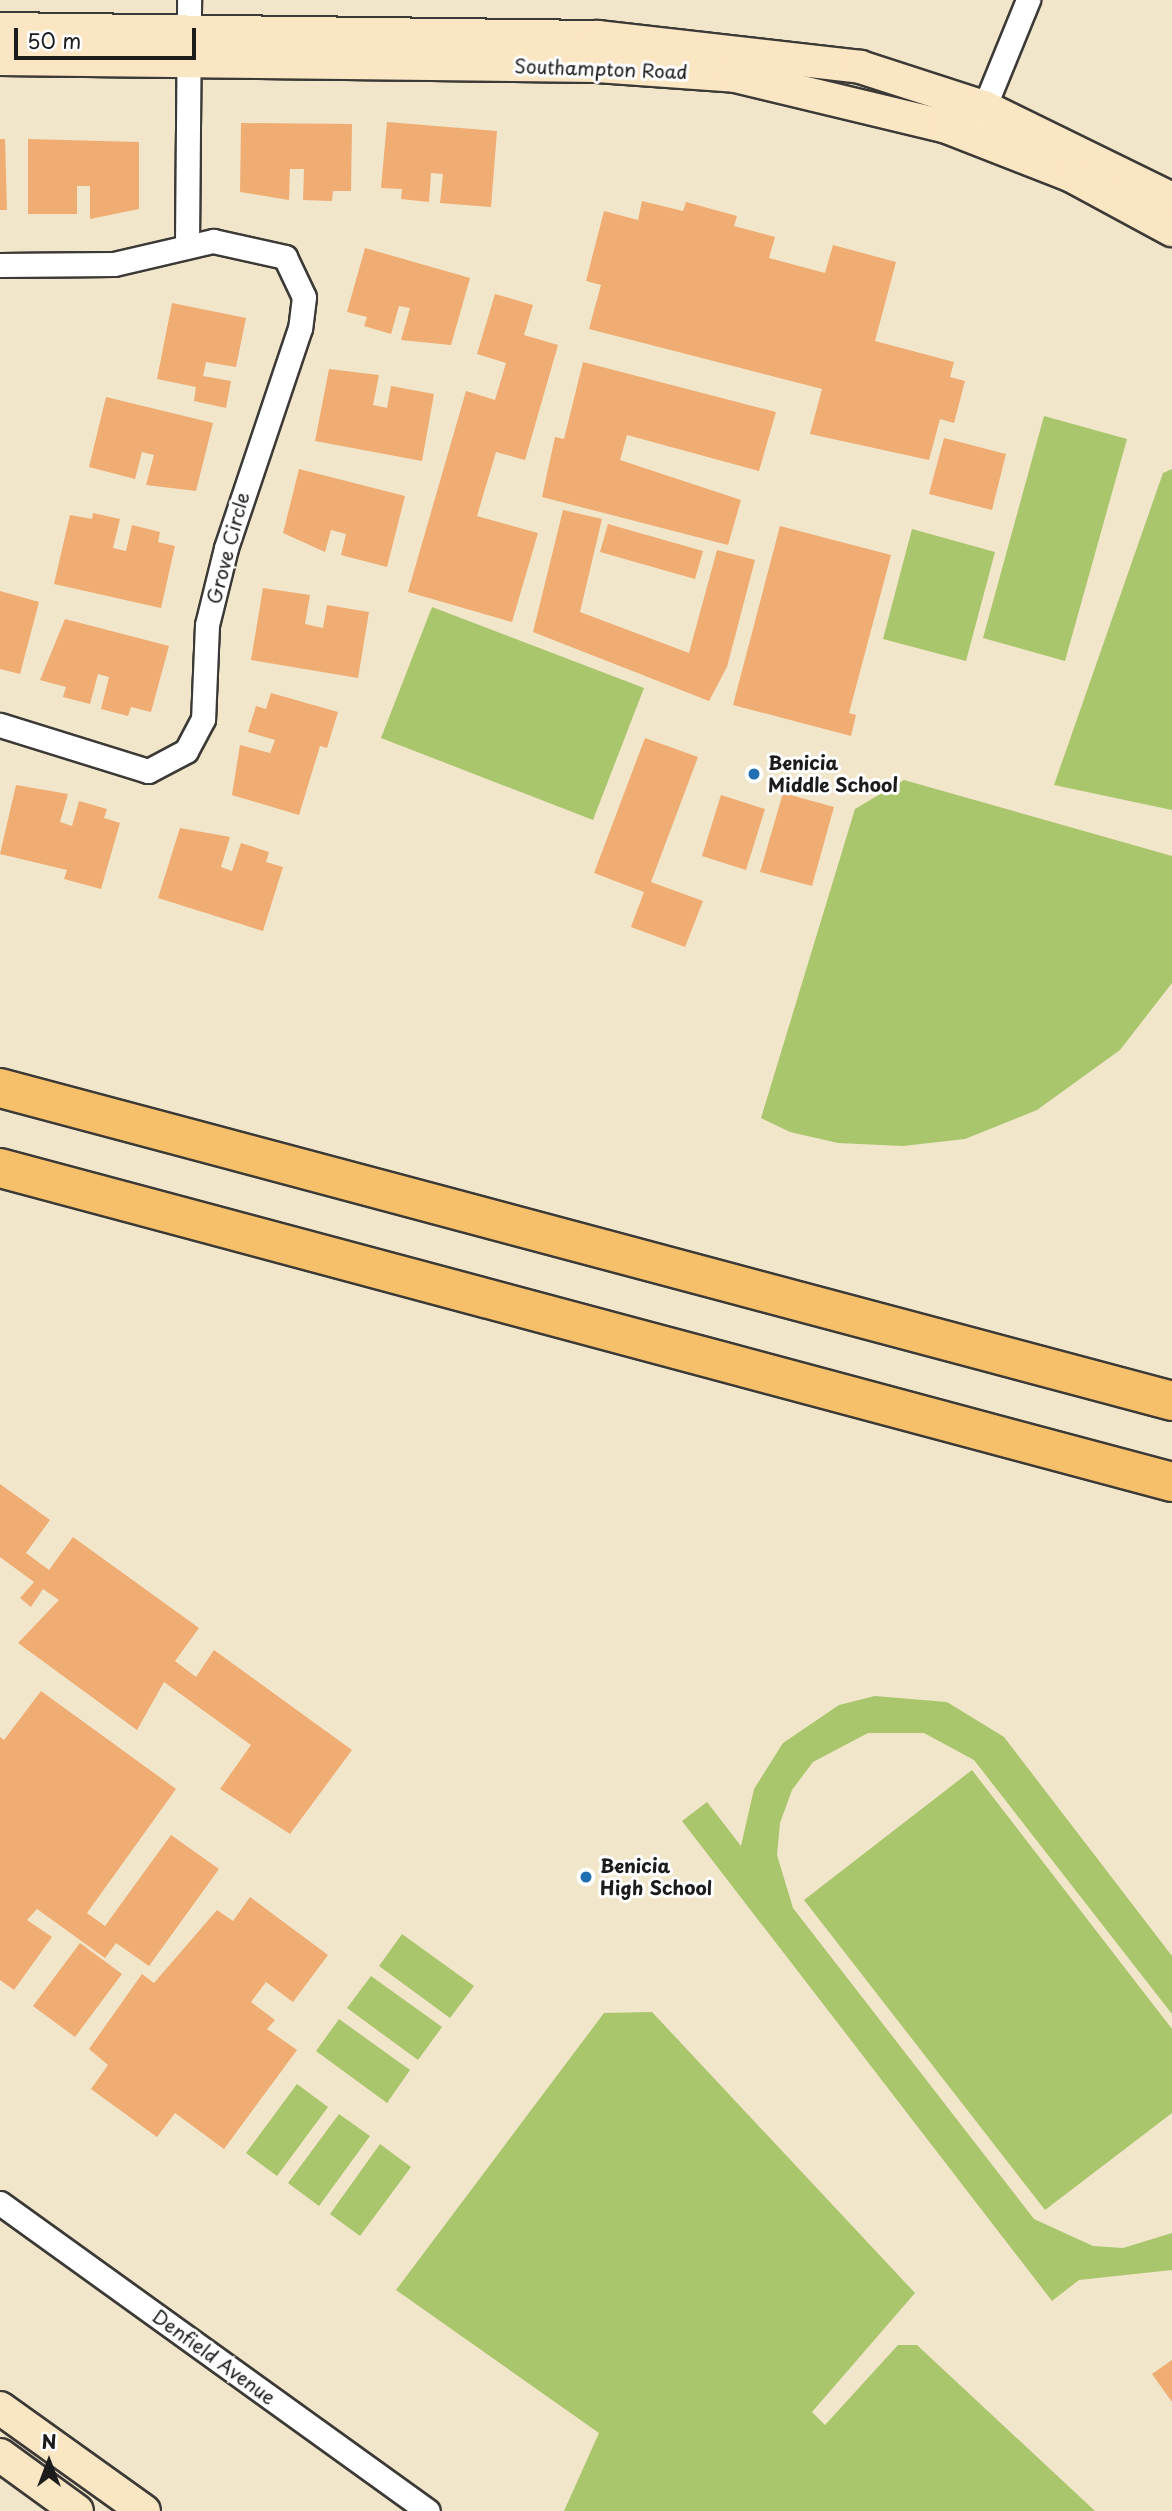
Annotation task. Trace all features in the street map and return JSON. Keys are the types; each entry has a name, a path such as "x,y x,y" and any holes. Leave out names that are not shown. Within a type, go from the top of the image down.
{"highway":[{"path":"0,1088 1172,1401"},
{"path":"0,1168 1172,1482"}],"street":[{"path":"187,242 189,0"},
{"path":"978,122 1028,0"},
{"name":"Southampton Road","path":"0,29 188,48 597,66 736,76 978,122 1172,199"},
{"name":"Southampton Road","path":"0,60 188,48"},
{"name":"Southampton Road","path":"978,122 1172,230"},
{"name":"Grove Circle","path":"0,265 114,264 187,242 275,252 294,265 304,297 300,328 226,548 207,625 205,709 197,734 174,763 148,771 0,725"},
{"name":"Denfield Avenue","path":"0,2203 428,2511"},
{"path":"0,2408 144,2511"},
{"path":"0,2455 77,2511"}],"green space":[{"path":"1044,416 1127,439 1065,661 983,638"},
{"path":"1172,469 1172,810 1054,785 1163,473"},
{"path":"912,529 995,552 966,661 883,639"},
{"path":"432,607 644,688 593,820 381,738"},
{"path":"904,780 1172,856 1172,983 1120,1050 1037,1110 965,1139 903,1146 838,1143 790,1132 761,1118 855,809"},
{"path":"875,1696 947,1702 1004,1737 1172,1956 1172,2014 974,1760 924,1733 868,1733 813,1762 792,1790 780,1823 777,1855 793,1908 1034,2219 1093,2246 1123,2248 1172,2233 1172,2270 1079,2280 1052,2301 682,1821 707,1802 741,1846 754,1789 783,1743 839,1705"},
{"path":"972,1770 1172,2029 1172,2113 1045,2210 804,1900"},
{"path":"402,1934 474,1986 450,2018 379,1966"},
{"path":"371,1976 442,2027 418,2060 347,2008"},
{"path":"652,2012 915,2293 812,2412 825,2425 898,2345 917,2345 1095,2511 564,2511 599,2433 396,2290 604,2013"},
{"path":"339,2019 410,2070 387,2103 316,2051"},
{"path":"297,2084 328,2107 277,2176 246,2153"},
{"path":"339,2114 370,2136 319,2206 288,2183"},
{"path":"380,2144 411,2167 360,2236 330,2214"}],"building":[{"path":"387,122 497,131 491,207 440,203 443,174 431,173 429,202 401,199 402,189 381,188"},
{"path":"241,123 352,124 351,191 333,191 332,201 303,200 304,169 290,169 289,200 240,192"},
{"path":"0,139 5,139 7,210 0,210"},
{"path":"28,139 139,142 139,209 90,219 90,186 77,186 77,214 28,214"},
{"path":"642,201 683,211 686,202 737,216 734,226 775,237 769,258 825,273 833,245 896,262 875,341 954,362 950,377 965,381 954,423 940,419 929,460 810,434 822,389 589,329 601,285 586,281 604,211 638,220"},
{"path":"365,248 470,278 451,345 401,340 410,308 399,306 391,334 364,326 367,317 347,312"},
{"path":"495,294 533,305 524,335 558,345 525,460 496,452 477,516 538,533 512,622 408,592 466,391 495,400 506,363 477,354"},
{"path":"172,303 246,318 236,367 206,362 203,376 231,381 226,408 194,401 196,387 157,379"},
{"path":"583,362 776,412 759,471 627,435 620,460 741,500 728,545 542,497 555,437 564,439"},
{"path":"329,369 379,375 373,405 387,408 391,386 434,394 422,461 315,441"},
{"path":"106,397 213,423 196,491 146,485 154,455 142,452 135,479 89,467"},
{"path":"944,438 1006,454 992,510 929,494"},
{"path":"299,469 405,496 387,567 341,555 346,534 331,530 325,552 283,533"},
{"path":"563,510 602,519 580,612 689,653 717,550 755,560 727,667 709,701 533,632"},
{"path":"93,513 120,519 113,548 126,551 132,525 160,532 158,542 175,546 161,608 54,584 70,515 92,519"},
{"path":"608,524 703,551 695,579 600,552"},
{"path":"780,526 891,555 849,713 856,715 851,736 733,705"},
{"path":"263,588 310,595 305,624 323,628 327,605 369,612 358,678 251,660"},
{"path":"0,591 39,602 20,674 0,669"},
{"path":"65,619 169,646 151,712 131,707 128,716 101,709 109,677 98,674 90,704 63,697 66,687 40,680"},
{"path":"271,693 338,712 327,748 320,746 299,815 232,795 240,745 270,753 275,740 248,732 256,706 266,709"},
{"path":"645,738 698,757 651,882 703,901 685,947 631,927 644,892 594,873"},
{"path":"16,785 68,794 60,822 72,826 79,801 107,809 104,818 120,823 101,889 64,879 67,870 0,854"},
{"path":"783,793 834,807 812,886 760,872"},
{"path":"721,795 765,809 746,870 702,856"},
{"path":"180,828 230,837 221,867 232,871 241,843 269,852 266,862 283,867 263,931 158,898"},
{"path":"0,1484 50,1520 26,1553 49,1570 73,1537 199,1628 175,1661 196,1677 214,1650 352,1750 290,1834 220,1789 251,1745 164,1682 137,1730 18,1643 59,1600 43,1589 31,1607 20,1598 34,1582 0,1557"},
{"path":"41,1691 176,1789 87,1913 105,1926 171,1835 219,1869 149,1966 116,1943 105,1958 37,1909 27,1920 52,1937 14,1990 0,1980 0,1737 4,1740"},
{"path":"250,1897 328,1955 293,2002 266,1982 251,2002 275,2020 267,2029 297,2050 224,2149 175,2113 157,2137 91,2089 108,2065 89,2049 142,1974 154,1983 217,1910 233,1921"},
{"path":"80,1943 122,1974 75,2037 33,2006"},
{"path":"1172,2360 1172,2402 1152,2374"}],"place":[{"name":"Benicia Middle School","path":"754,774"},
{"name":"Benicia High School","path":"586,1877"}]}
